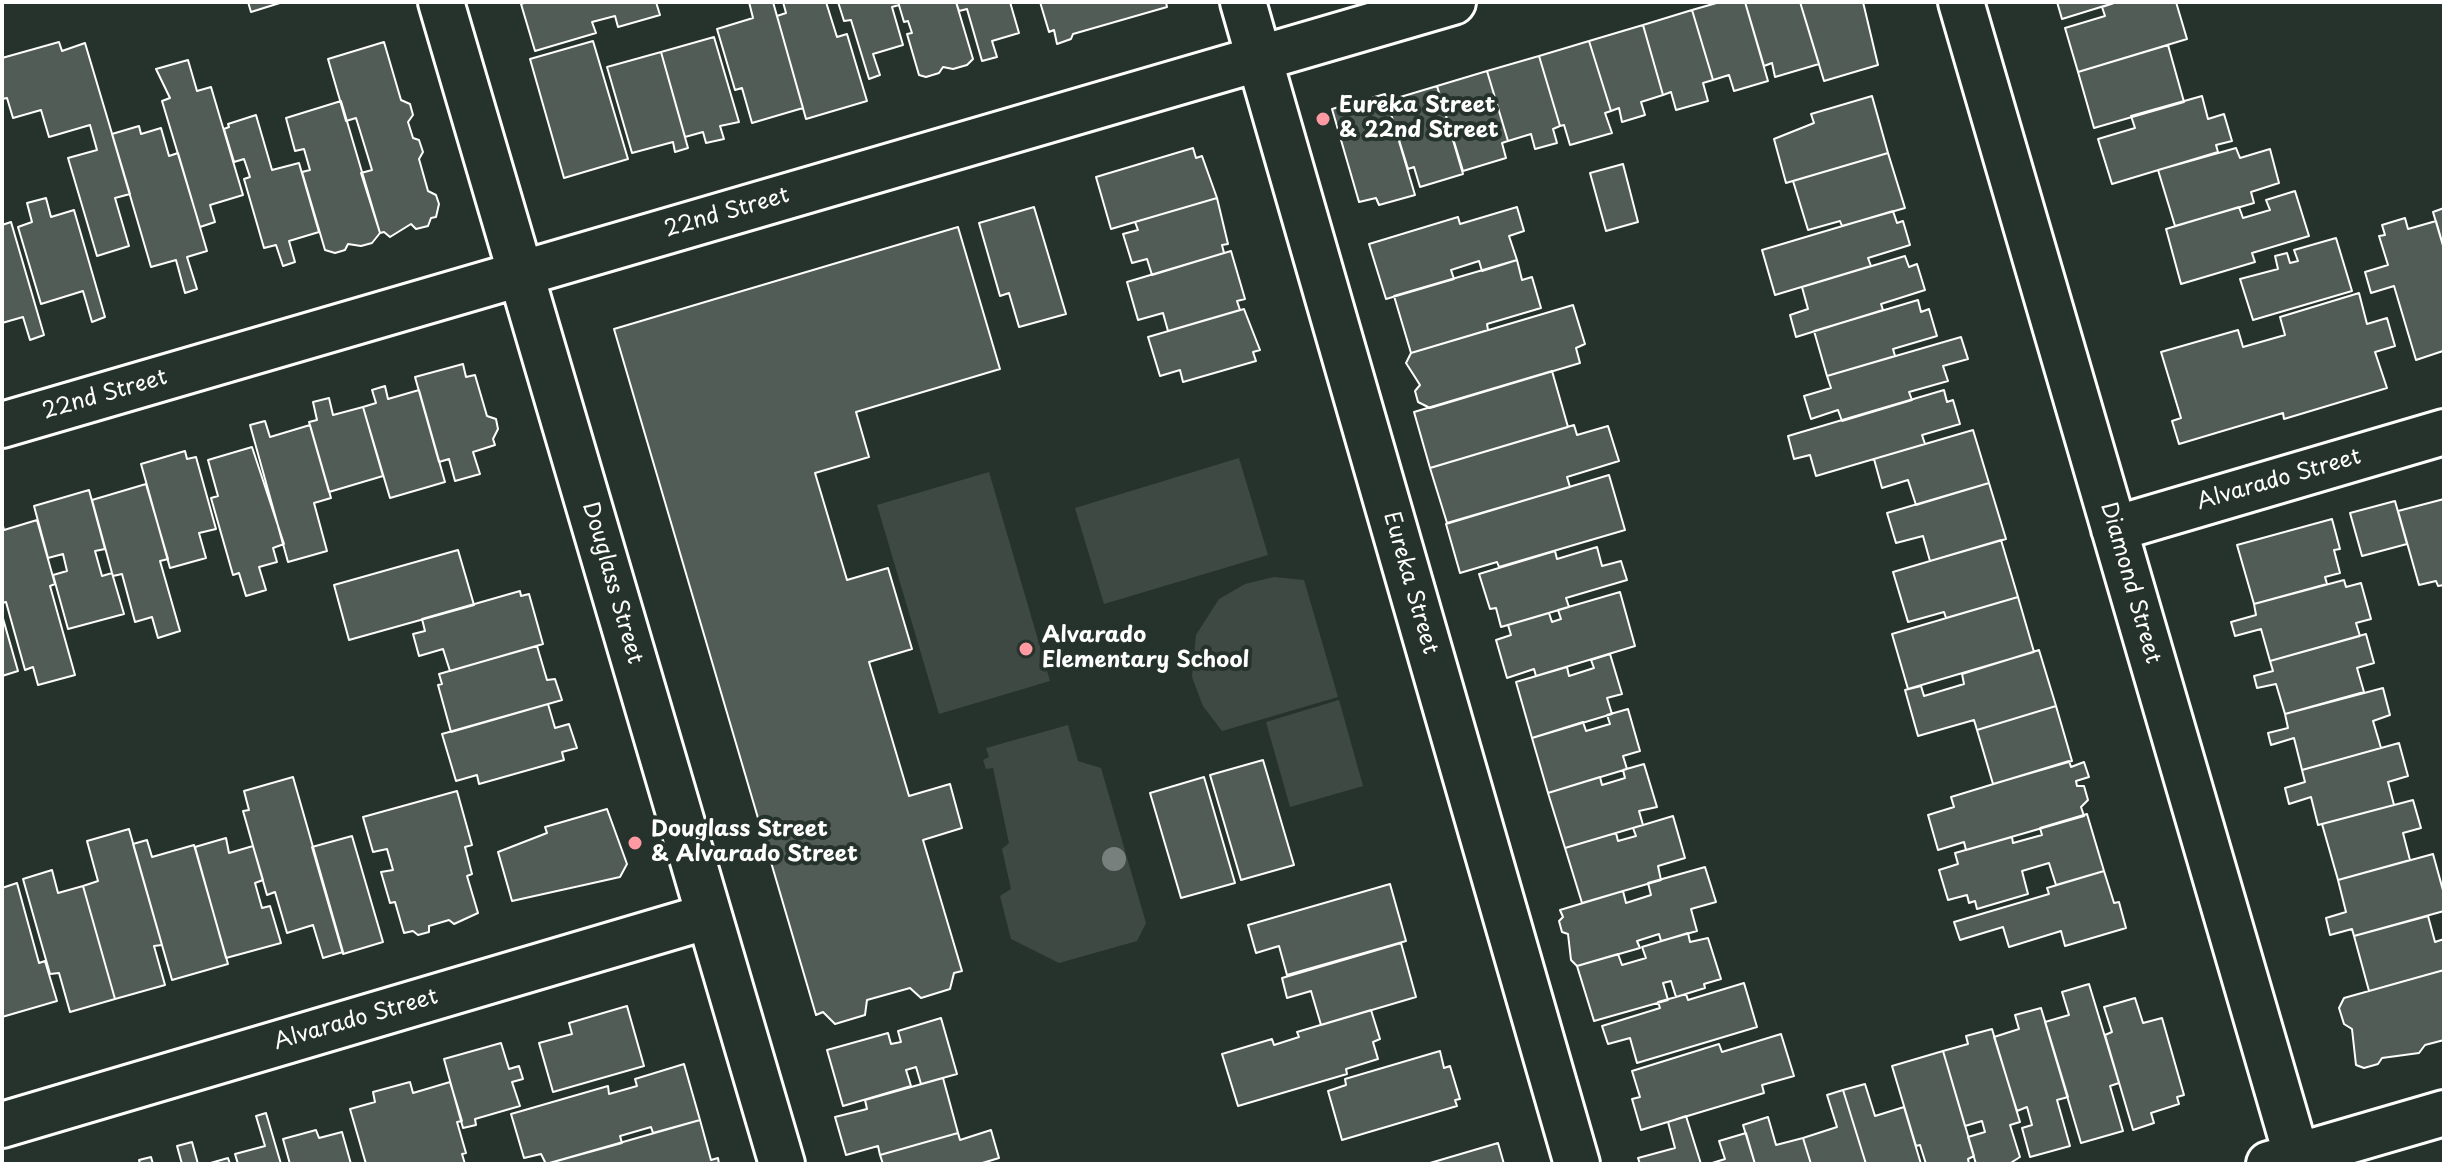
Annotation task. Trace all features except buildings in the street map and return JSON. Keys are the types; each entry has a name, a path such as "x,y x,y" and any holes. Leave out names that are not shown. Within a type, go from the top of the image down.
{"street":[{"name":"Douglass Street","path":"441,2 782,1164"},
{"name":"Eureka Street","path":"1243,2 1577,1164"},
{"name":"22nd Street","path":"2,425 1453,2"},
{"name":"Diamond Street","path":"1961,2 2114,529 2288,1161"},
{"name":"Alvarado Street","path":"2114,529 2444,432"},
{"name":"Alvarado Street","path":"2,1125 709,916"},
{"path":"2288,1161 2444,1113"}],"shaded area":[{"path":"1239,458 1268,555 1104,604 1075,508"},
{"path":"989,472 1050,681 939,714 877,505"},
{"path":"1274,577 1304,580 1338,697 1222,731 1203,706 1192,677 1196,635 1219,599 1245,584"},
{"path":"1339,700 1363,786 1290,807 1266,722"},
{"path":"1068,725 1078,761 1101,768 1146,923 1137,941 1059,963 1011,939 1000,896 1011,889 1002,849 1009,843 993,768 986,769 983,760 989,757 986,748"}],"place":[{"name":"Eureka Street & 22nd Street","path":"1323,119"},
{"name":"Alvarado Elementary School","path":"1026,649"},
{"name":"Douglass Street & Alvarado Street","path":"635,843"}]}
